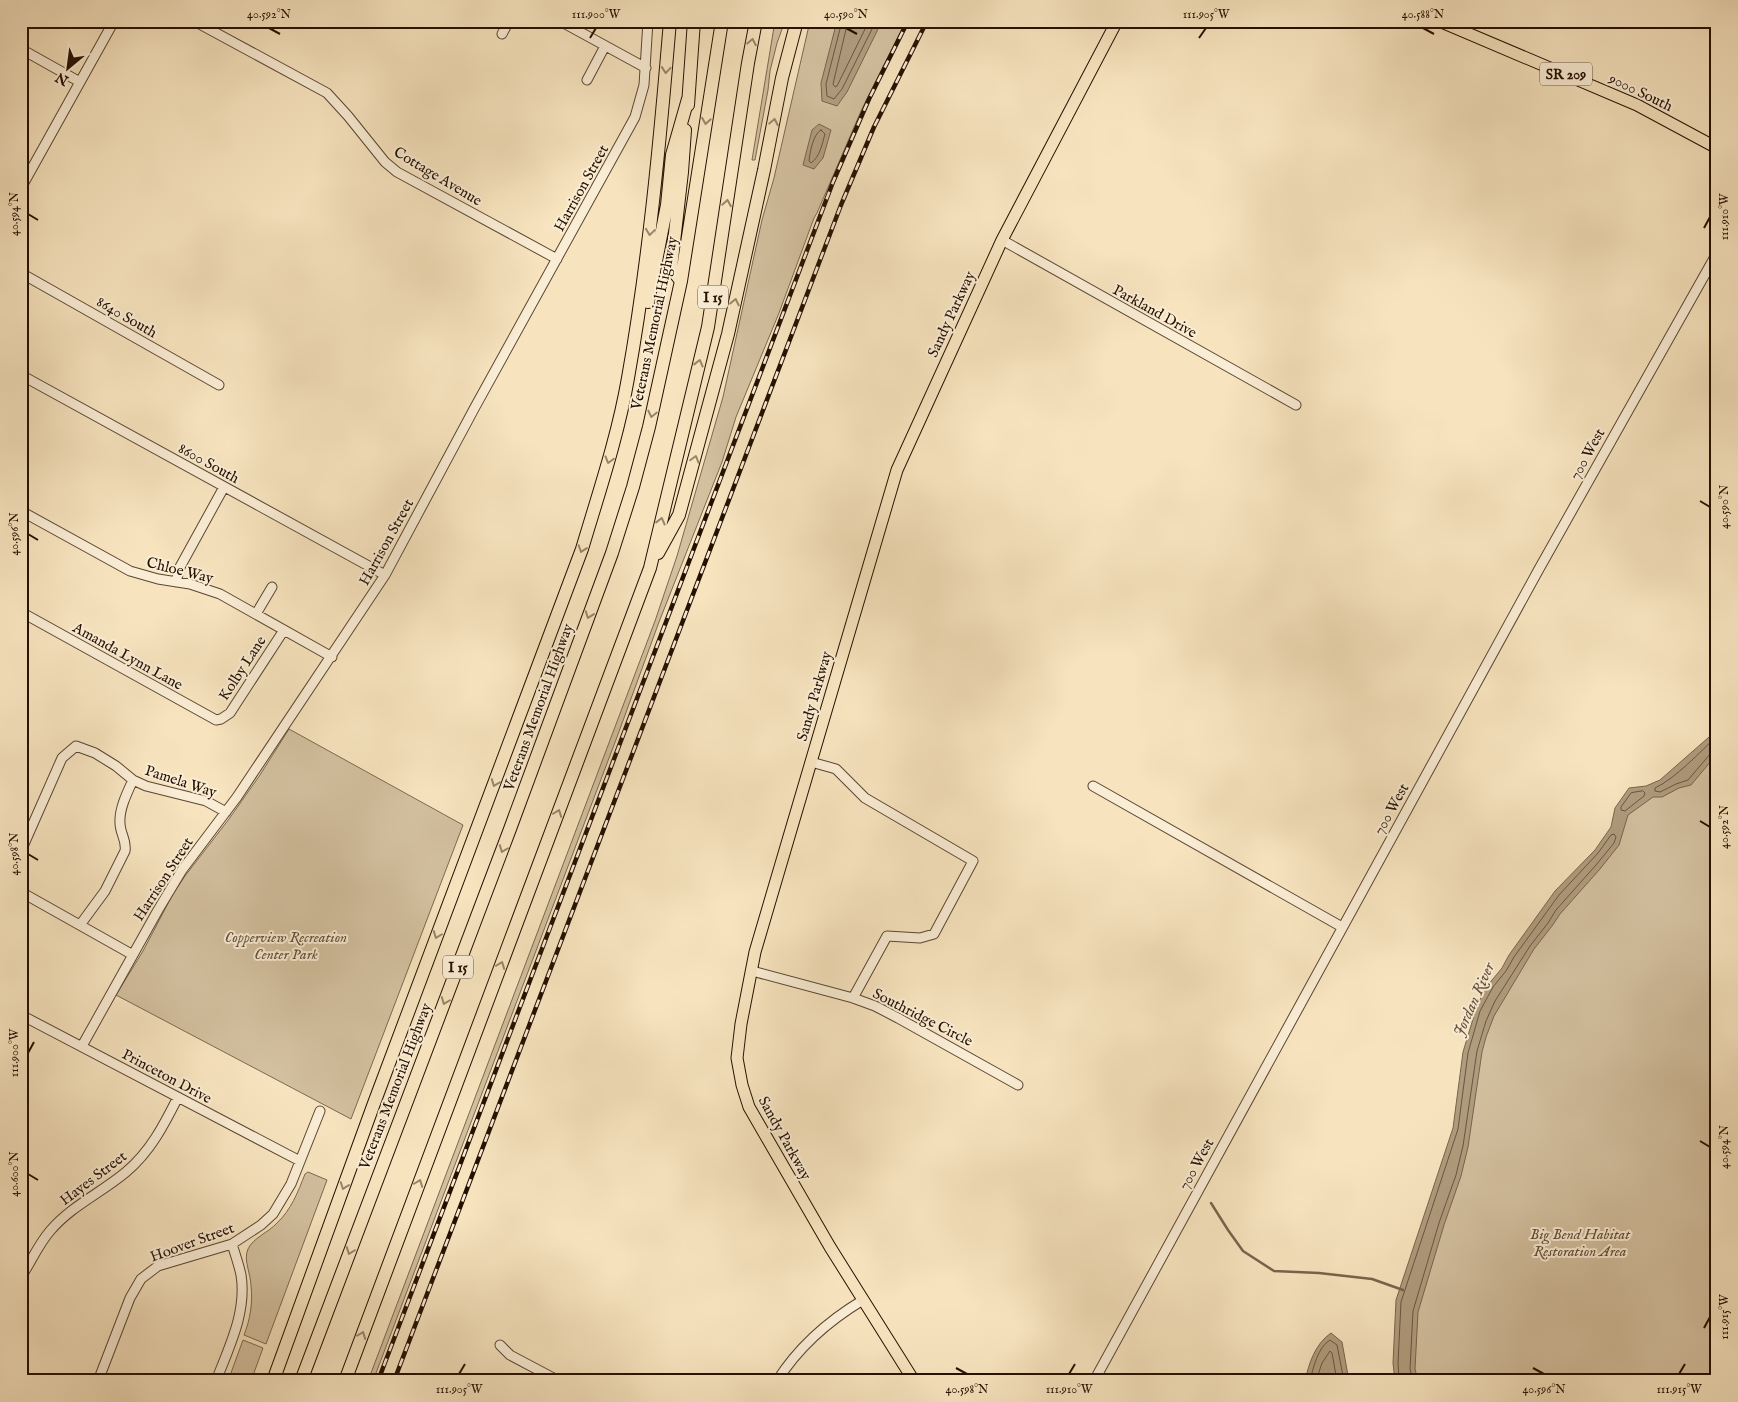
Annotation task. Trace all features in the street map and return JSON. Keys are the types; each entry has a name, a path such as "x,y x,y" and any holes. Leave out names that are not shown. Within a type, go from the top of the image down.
{"highway":[{"path":"274,1381 373,1106 582,549 609,459 628,379 653,211 670,21"},
{"path":"682,281 671,268 682,172 694,21"},
{"name":"Veterans Memorial Highway","path":"301,1381 514,820 612,553 633,487 649,427 682,281 722,21"},
{"name":"I 15","path":"345,1381 650,568 708,327 756,21"},
{"path":"650,568 679,515 699,445 728,334 782,78 797,21"},
{"path":"619,417 630,397 666,205 672,155 688,99"}],"main road":[{"name":"Sandy Parkway","path":"914,1381 830,1247 749,1107 742,1085 737,1058 740,1024 755,952 897,470 1002,240 1116,21"},
{"name":"9000 South","path":"1439,21 1637,104 1717,148"}],"street":[{"path":"21,188 114,21"},
{"name":"Cottage Avenue","path":"194,21 327,93 385,162 397,172 557,260"},
{"path":"502,34 509,21"},
{"path":"560,21 646,68"},
{"name":"Harrison Street","path":"82,1046 182,870 226,812 385,575 635,117 640,102 646,68 648,21"},
{"path":"587,80 605,46"},
{"path":"21,49 80,82"},
{"name":"Parkland Drive","path":"1002,240 1296,405"},
{"name":"700 West","path":"1094,1381 1557,537 1717,252"},
{"name":"8640 South","path":"21,273 219,385"},
{"name":"8600 South","path":"21,374 385,575"},
{"path":"176,582 180,567 224,487"},
{"name":"Chloe Way","path":"21,511 130,571 190,584 212,591 332,656"},
{"path":"256,614 272,587"},
{"name":"Amanda Lynn Lane","path":"21,612 210,718 222,720"},
{"name":"Kolby Lane","path":"222,720 230,713 284,630"},
{"name":"Pamela Way","path":"21,851 62,758 76,746 95,753 116,766 133,780 146,786 206,801 226,812"},
{"path":"811,762 836,769 865,798 973,861 934,934 920,938 887,936 853,998"},
{"path":"80,925 105,891 125,851 126,844 120,822 124,801 133,780"},
{"path":"1093,786 1342,927"},
{"path":"21,892 133,955"},
{"name":"Southridge Circle","path":"752,971 853,998 898,1018 1018,1085"},
{"name":"Princeton Drive","path":"21,1015 300,1161"},
{"name":"Hayes Street","path":"21,1277 41,1244 63,1218 138,1161 161,1131 178,1098"},
{"name":"Hoover Street","path":"98,1381 130,1298 141,1279 158,1266 232,1244 261,1225 273,1214 291,1184 320,1111"},
{"path":"216,1381 238,1323 241,1306 241,1275 232,1244"},
{"path":"777,1381 792,1359 817,1332 863,1300"},
{"path":"500,1345 510,1354 560,1381"}],"green space":[{"path":"775,21 785,21 770,71 755,160 752,160"},
{"path":"810,21 906,21 861,111 814,218 779,313 736,417 722,462 659,622 373,1381 368,1381 655,621 677,556 723,397 762,220 774,178"},
{"name":"Copperview Recreation Center Park","path":"289,729 463,825 351,1119 116,995 143,951 173,894 260,775"},
{"name":"Big Bend Habitat Restoration Area","path":"1717,746 1717,1381 1408,1381 1409,1319 1473,1067 1503,992 1633,802"},
{"path":"308,1172 327,1180 266,1344 244,1335 252,1299 247,1253 250,1245 282,1218 297,1194 305,1174"},
{"path":"243,1340 263,1348 251,1381 228,1381"}],"water":[{"path":"837,21 882,21 847,92 837,106 822,101 821,83"},
{"path":"819,124 831,130 823,158 814,169 803,165 812,130"},
{"path":"1717,730 1717,754 1691,785 1679,788 1662,797 1653,797 1628,815 1619,845 1560,914 1534,949 1494,1016 1482,1052 1468,1147 1461,1176 1418,1312 1415,1369 1418,1381 1395,1381 1393,1363 1396,1300 1453,1128 1463,1052 1481,997 1555,891 1595,850 1611,827 1615,808 1629,788 1646,786 1660,780"},
{"path":"1331,1333 1342,1342 1349,1381 1305,1381 1317,1348 1325,1337"}],"waterway":[{"path":"1211,1203 1243,1251 1274,1271 1319,1273 1372,1279 1403,1290"}],"railway":[{"path":"378,1381 833,182 869,99 908,21"},
{"path":"394,1381 841,205 874,127 927,21"}],"water label":[{"name":"Jordan River","path":"1473,999"}]}
